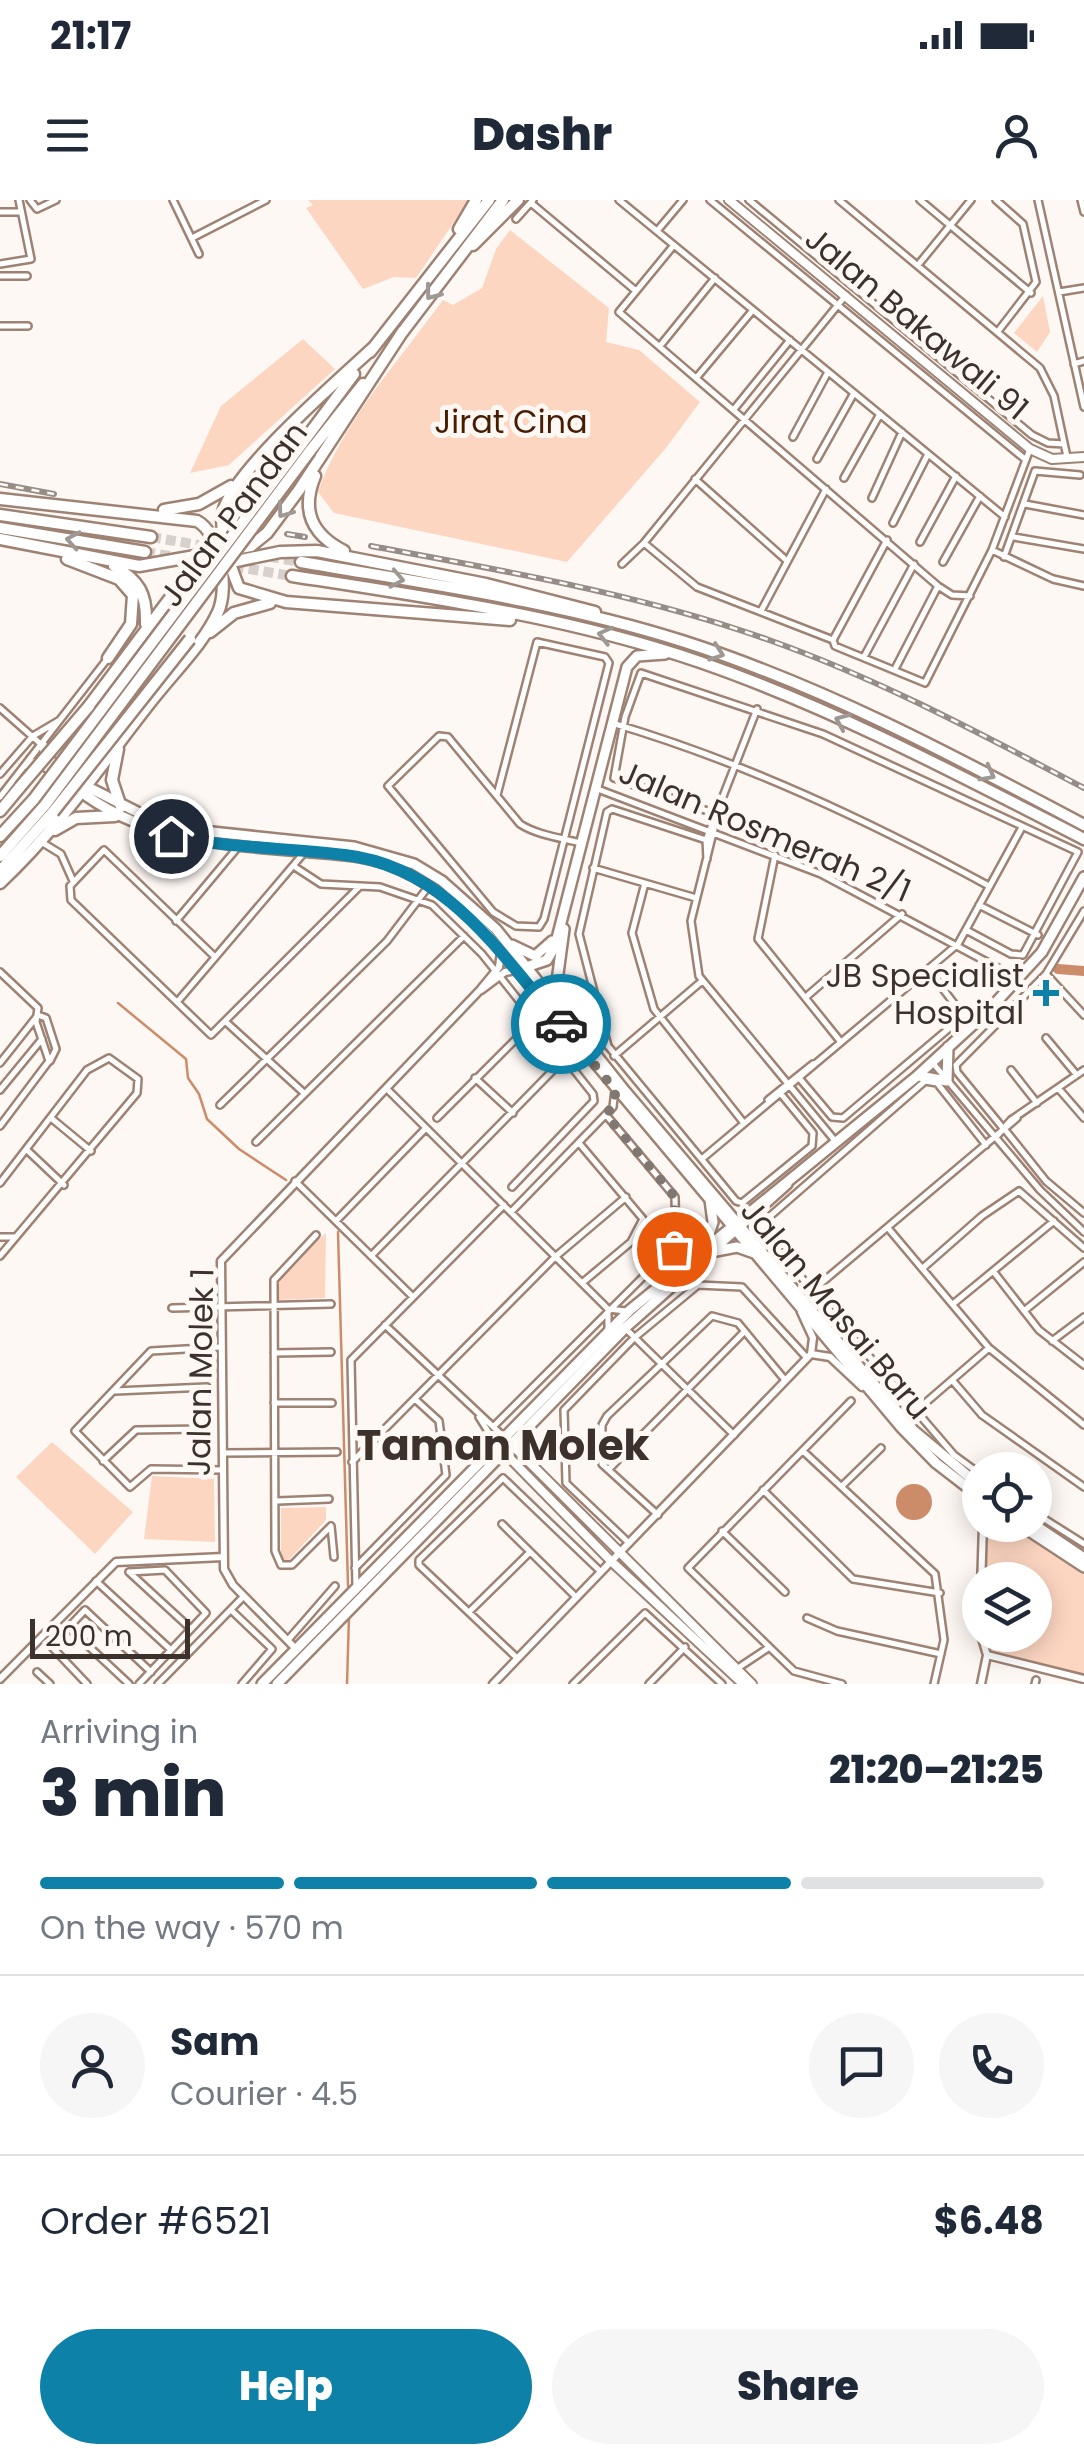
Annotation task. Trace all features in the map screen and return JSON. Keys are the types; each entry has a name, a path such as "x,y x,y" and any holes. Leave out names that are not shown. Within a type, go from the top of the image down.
{"highway":[{"path":"452,244 476,200"},
{"name":"Jalan Pandan","path":"0,856 49,809 374,347 489,200"},
{"name":"Jalan Pandan","path":"0,836 34,798 504,200"},
{"path":"461,254 486,236 518,200"},
{"path":"0,812 187,576 251,546 268,533 403,332"},
{"path":"58,504 176,509 212,498 240,480 374,347"},
{"path":"326,452 308,492 309,517 328,542 359,556"},
{"path":"0,883 84,789 220,602 223,508 240,480"},
{"path":"0,499 197,520 210,531 245,593 286,602 569,626"},
{"path":"0,515 150,537"},
{"path":"0,528 146,552"},
{"path":"0,540 112,564 150,567 295,550 359,556 586,609 736,659 902,728 1084,825"},
{"path":"55,551 119,579 133,594 132,624 108,658"},
{"path":"301,562 624,624"},
{"path":"112,564 136,578 145,596 146,625"},
{"path":"292,576 569,626 702,662 896,742 1084,839"},
{"path":"0,871 191,644 234,613 286,602"},
{"path":"42,840 76,818 118,812 112,780 122,739"}],"main road":[{"name":"Jalan Bakawali 91","path":"735,202 1030,449 1068,460 1084,457"},
{"name":"Jalan Rosmerah 2/1","path":"520,969 547,960 563,921 631,660 650,653 702,662"},
{"name":"Jalan Masai Baru","path":"46,743 50,760 84,789"},
{"name":"Jalan Masai Baru","path":"28,765 40,762 118,812 171,836 383,862 430,884 465,911 520,969 723,1203 737,1225"},
{"name":"Jalan Masai Baru","path":"118,812 193,830 385,853 442,881 496,930 520,969 630,1108 914,1430 962,1471"},
{"path":"277,1684 630,1310 972,1027 1049,942 1084,876"},
{"path":"496,930 527,955 541,954 551,943 568,894"},
{"path":"563,921 557,981 583,1039"},
{"path":"916,1077 926,1074 947,1081 948,1048"},
{"path":"262,1684 356,1587 707,1250 713,1222 710,1197"},
{"path":"723,1203 738,1210 755,1210"},
{"path":"707,1250 759,1250 754,1233 755,1210"},
{"name":"Jalan Masai Baru","path":"759,1250 879,1400 936,1463 962,1483"},
{"path":"504,1444 614,1557 752,1684"},
{"path":"1052,1536 1084,1558"},
{"path":"1047,1542 1084,1566"},
{"path":"734,1671 742,1684"}],"street":[{"path":"0,264 31,260 19,200"},
{"path":"30,200 37,209 56,200"},
{"path":"173,200 200,254"},
{"path":"192,238 266,200"},
{"path":"619,200 1005,517"},
{"path":"658,231 683,200"},
{"path":"710,200 1026,460"},
{"path":"749,200 1032,434 1048,443 1064,444"},
{"path":"839,200 998,331 1046,376 1068,460"},
{"path":"920,200 1031,293"},
{"path":"918,266 971,200"},
{"path":"996,200 1022,224 1036,282 998,331"},
{"path":"1038,200 1084,406"},
{"path":"1081,200 1084,212"},
{"path":"516,219 532,201 636,291"},
{"path":"0,212 21,212"},
{"path":"674,245 619,312 938,586 956,596 970,596"},
{"path":"0,276 26,276"},
{"path":"660,346 715,278"},
{"path":"1059,292 1084,288"},
{"path":"622,564 644,543 846,295"},
{"path":"697,377 753,310"},
{"path":"0,326 28,326"},
{"path":"734,408 790,340"},
{"path":"1074,364 1084,362"},
{"path":"793,437 828,372"},
{"path":"818,459 854,392"},
{"path":"844,478 880,414"},
{"path":"872,498 902,432"},
{"path":"644,543 697,587 832,640 835,646 925,683 992,550 1030,449"},
{"path":"893,523 928,454"},
{"path":"1004,557 1035,471 1080,475"},
{"path":"920,542 956,476"},
{"path":"695,479 788,561"},
{"path":"761,611 826,489"},
{"path":"943,562 980,496"},
{"path":"1025,504 1084,515"},
{"path":"1014,537 1084,549"},
{"path":"832,640 887,540"},
{"path":"992,550 1053,578 1084,586"},
{"path":"866,655 914,564"},
{"path":"896,667 938,586"},
{"path":"497,795 537,642 600,655 609,663 563,839 542,924 530,930 516,926 478,898 388,786 442,736 526,828 563,839 581,843"},
{"path":"0,797 46,743 108,658"},
{"path":"718,815 617,781 613,774 637,675 644,672 849,745 1021,829 1032,829 1079,856 1026,952 1011,954 966,930"},
{"path":"0,708 46,743"},
{"path":"756,710 718,815 690,928 702,981 836,1142"},
{"path":"0,774 33,736 62,718"},
{"path":"612,723 737,765 906,840 990,886"},
{"path":"43,730 46,743"},
{"name":"Jalan Rosmerah 2/1","path":"596,788 775,855 902,914 1019,979"},
{"path":"706,840 609,810 579,934 614,1056 736,1201 749,1202 812,1146 814,1139 782,1094"},
{"path":"707,859 706,840 714,829"},
{"path":"766,1103 782,1094 788,1084 958,944 1021,829"},
{"path":"42,840 58,850 72,883 72,900 211,1035 359,887"},
{"path":"176,921 240,844"},
{"path":"72,883 104,850 215,957"},
{"path":"177,1002 305,851"},
{"path":"775,855 758,939 840,1041"},
{"path":"295,867 321,884 380,887 420,900 464,936 594,1098 512,1187"},
{"path":"593,868 696,898"},
{"path":"220,1105 264,1057 387,941 430,884"},
{"path":"646,884 632,933 658,1017 744,1122"},
{"path":"979,905 1038,935"},
{"path":"1084,911 1046,974 956,1064 957,1072 1046,1181 1084,1213"},
{"path":"806,997 902,914"},
{"path":"256,1142 464,936"},
{"name":"Jalan Molek 1","path":"496,976 501,952"},
{"name":"Jalan Molek 1","path":"296,1649 228,1578 223,1557 220,1306 225,1255 480,990 496,976 520,969"},
{"path":"928,969 966,1014 972,1027"},
{"path":"0,972 34,1002 49,1061"},
{"path":"1046,974 1084,1015"},
{"path":"614,1056 702,981"},
{"path":"800,1078 832,1118 842,1118 966,1014"},
{"path":"0,1126 56,1049 46,1018 38,1015"},
{"path":"0,1063 38,1015"},
{"path":"226,1022 304,1093"},
{"path":"437,1118 532,1022"},
{"path":"1046,1038 1076,1075"},
{"path":"0,1090 42,1040"},
{"path":"0,1183 87,1070 101,1060 119,1063 138,1079 137,1093 64,1185 0,1256"},
{"path":"372,1256 563,1060"},
{"path":"932,1062 995,1138 1084,1232"},
{"path":"703,1158 814,1064"},
{"path":"1011,1070 1037,1104"},
{"path":"812,1290 1017,1118 1084,1070"},
{"path":"475,1078 513,1112"},
{"path":"962,1461 762,1229 765,1217 925,1082 937,1083 986,1146"},
{"path":"386,1088 608,1309 630,1310"},
{"path":"1058,1088 1084,1118"},
{"path":"511,1212 608,1113 615,1090"},
{"path":"608,1113 630,1108"},
{"path":"494,1426 608,1309 674,1249 678,1206 608,1113"},
{"path":"51,1118 91,1151"},
{"path":"336,1221 426,1128"},
{"path":"579,1142 642,1219 637,1235 582,1283"},
{"path":"27,1150 64,1185"},
{"path":"295,1182 413,1297"},
{"path":"924,1267 982,1216 1020,1191 1084,1248"},
{"path":"352,1462 556,1256 626,1197"},
{"path":"356,1587 349,1366 356,1352 504,1205"},
{"path":"953,1304 1054,1221"},
{"path":"888,1228 989,1348 1084,1425"},
{"path":"316,1234 276,1276 272,1306 275,1551 282,1565 292,1565 331,1526 334,1557"},
{"path":"0,1238 16,1237"},
{"path":"1024,1312 1084,1262"},
{"path":"993,1271 1052,1341 1084,1365"},
{"path":"629,1543 566,1483 562,1416 634,1338 691,1288 730,1284 750,1293 809,1356 830,1357 879,1400"},
{"path":"492,1684 809,1356 813,1338 795,1299"},
{"path":"172,1308 331,1304"},
{"path":"608,1309 608,1331"},
{"path":"1052,1341 1084,1316"},
{"path":"658,1515 600,1456 603,1420 708,1318 732,1320 786,1382"},
{"path":"385,1324 504,1444"},
{"path":"625,1328 734,1435"},
{"path":"609,1469 744,1332"},
{"path":"220,1346 156,1348 75,1431 132,1487 151,1469 224,1470"},
{"path":"916,1412 989,1348"},
{"path":"273,1353 331,1352"},
{"path":"952,1380 982,1415 1084,1487"},
{"path":"113,1391 207,1387"},
{"path":"355,1568 446,1475 439,1422 416,1400"},
{"path":"842,1684 794,1671 688,1568 851,1401"},
{"path":"274,1403 332,1403"},
{"path":"479,1416 494,1426 504,1444"},
{"path":"103,1461 136,1430 204,1429"},
{"path":"842,1486 881,1448"},
{"path":"803,1451 934,1574 940,1593 940,1654 934,1684"},
{"path":"223,1454 337,1452"},
{"path":"517,1658 418,1561 503,1478 600,1572"},
{"path":"763,1490 852,1579 940,1593"},
{"path":"276,1501 329,1500"},
{"path":"502,1524 575,1596"},
{"path":"1052,1524 1084,1544"},
{"path":"722,1531 785,1592"},
{"path":"469,1612 530,1552"},
{"path":"0,1679 96,1580 123,1560 223,1557"},
{"path":"139,1684 205,1615 206,1610 167,1572 128,1572 191,1629"},
{"path":"96,1580 171,1650"},
{"path":"288,1640 335,1586"},
{"path":"158,1684 244,1596"},
{"path":"87,1684 51,1647 88,1610 152,1672"},
{"path":"231,1610 272,1650 242,1684"},
{"path":"573,1684 641,1614 651,1614 722,1684"},
{"path":"807,1618 837,1631 940,1654"},
{"path":"68,1627 129,1684"},
{"path":"752,1655 759,1639"},
{"path":"650,1684 685,1647"},
{"path":"734,1671 752,1655 768,1648"},
{"path":"981,1684 986,1652"},
{"path":"987,1656 1084,1679"},
{"path":"37,1672 50,1684"}],"green space":[{"path":"308,200 469,200 416,278 394,277 363,289 306,208 313,205"},
{"name":"Jirat Cina","path":"510,230 609,308 606,342 639,350 700,402 666,448 567,562 334,513 318,492 328,466 373,392 443,300 453,305 482,288 496,249"},
{"path":"1043,296 1050,332 1037,352 1014,333"},
{"path":"303,339 335,369 229,465 190,473 221,406"},
{"path":"326,1233 325,1298 276,1300 276,1278"},
{"path":"52,1442 133,1512 95,1554 16,1477"},
{"path":"152,1476 214,1479 215,1542 144,1539"},
{"path":"326,1507 326,1520 287,1562 281,1560 281,1508"},
{"path":"987,1542 1034,1542 1084,1575 1084,1675 993,1655 992,1652 1052,1652 1052,1562 985,1562"}],"shaded area":[{"path":"914,1484 927,1489 932,1502 927,1515 914,1520 901,1515 896,1502 901,1489"}],"waterway":[{"path":"1058,969 1084,971"},
{"path":"118,1003 186,1059 188,1078 199,1094 207,1119 239,1149 286,1180"},
{"path":"338,1232 348,1586"},
{"path":"347,1684 349,1616"}],"tunnel":[{"path":"151,537 301,562"},
{"path":"145,552 292,576"}],"railway":[{"path":"0,484 54,494"},
{"path":"287,534 305,537"},
{"path":"371,546 622,597 769,640 890,690 1084,788"}],"way so far":[{"path":"561,1024 615,1090 615,1103 606,1115 675,1197 678,1206 674,1249"}],"place":[{"name":"JB Specialist Hospital","path":"1046,993"}],"district":[{"name":"Taman Molek","path":"503,1445"}],"route":[{"path":"171,836 349,855 383,862 410,874 465,911 561,1024"}]}
